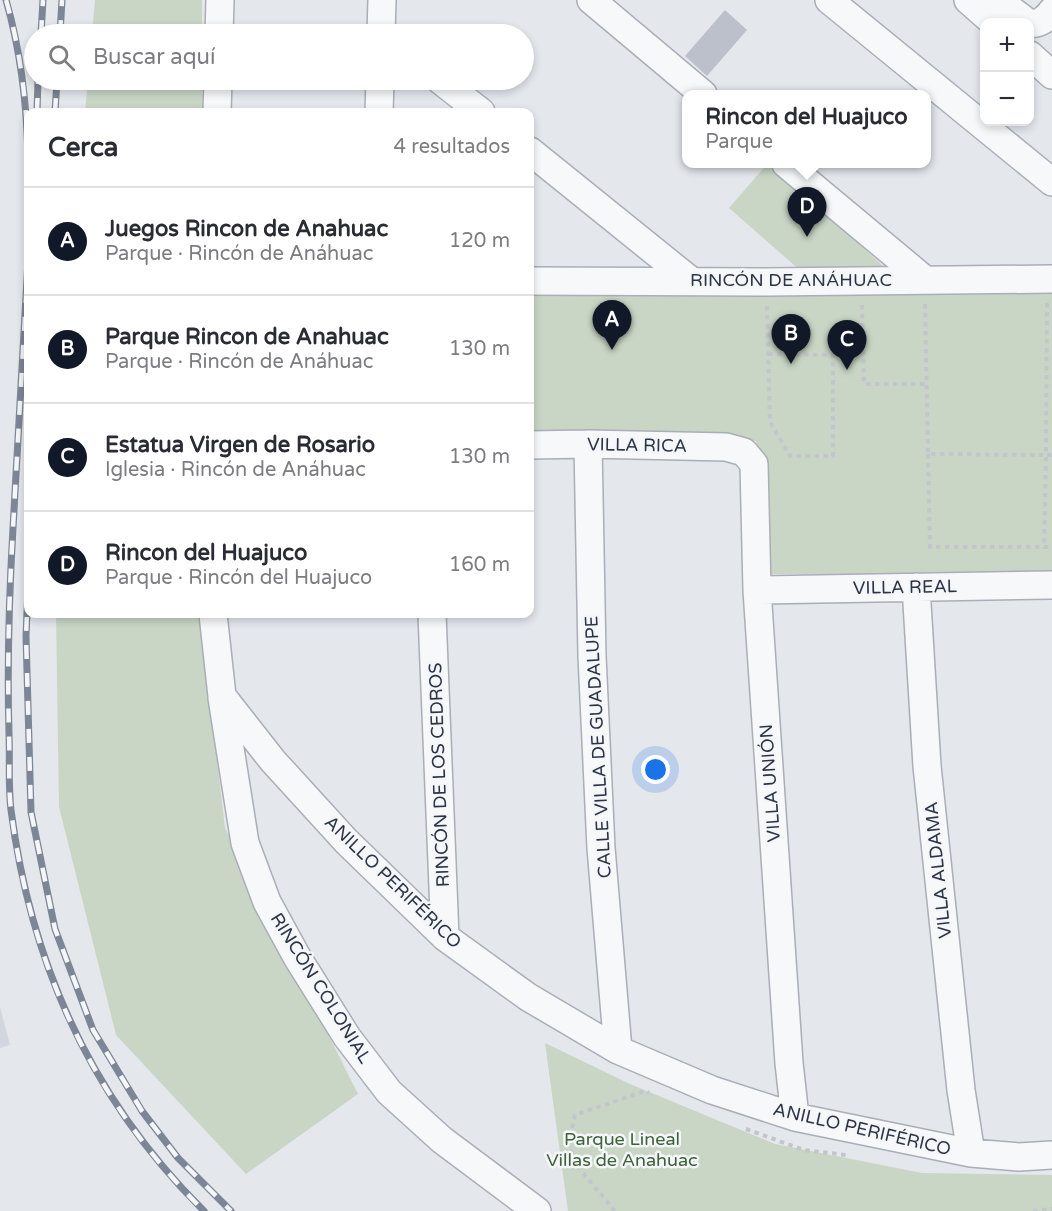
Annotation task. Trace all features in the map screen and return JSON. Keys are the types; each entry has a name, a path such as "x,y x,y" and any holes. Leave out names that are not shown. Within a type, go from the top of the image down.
{"street":[{"path":"219,0 219,24"},
{"path":"382,0 382,24"},
{"path":"591,0 698,90"},
{"path":"829,0 1052,182"},
{"path":"968,0 988,18"},
{"path":"998,0 1021,18"},
{"path":"1034,24 1043,21 1052,11"},
{"path":"1034,59 1051,73"},
{"path":"217,108 218,90"},
{"path":"379,108 380,90"},
{"path":"453,90 476,108"},
{"path":"534,155 690,280"},
{"path":"791,168 924,279"},
{"name":"RINCÓN DE ANÁHUAC","path":"534,281 766,282 1049,279"},
{"name":"CALLE VILLA DE GUADALUPE","path":"588,444 592,656 600,837 618,1050"},
{"name":"VILLA RICA","path":"534,445 726,447 744,452"},
{"name":"VILLA UNIÓN","path":"744,452 751,459 755,469 757,590 788,1051 795,1117"},
{"name":"VILLA REAL","path":"757,590 1052,585"},
{"name":"VILLA ALDAMA","path":"916,587 927,766 961,1089 970,1153"},
{"path":"213,618 222,696"},
{"name":"RINCÓN DE LOS CEDROS","path":"432,618 445,937"},
{"name":"ANILLO PERIFÉRICO","path":"222,696 273,761 346,841 445,937 528,997 618,1050 712,1090 795,1117 970,1153 1019,1157 1052,1155"},
{"name":"RINCÓN COLONIAL","path":"222,696 245,843 267,902 297,957 347,1037 389,1092 442,1140 537,1211"}],"path":[{"path":"924,279 930,547 1052,547"},
{"path":"1044,547 1049,279"},
{"path":"861,280 864,384 927,384"},
{"path":"766,282 768,354 770,422 790,456 833,456 833,355 768,354"},
{"path":"928,454 1052,455"},
{"path":"615,1211 582,1172 568,1146 575,1115 645,1091 654,1095"},
{"path":"742,1128 804,1150 848,1155"},
{"path":"1033,1211 1052,1209"}],"shaded area":[{"path":"0,1007 10,1045 0,1048"}],"green space":[{"path":"95,0 202,0 202,24 93,24"},
{"path":"87,90 202,90 203,108 85,108"},
{"path":"764,168 776,168 884,267 802,272 729,208"},
{"path":"1052,291 1052,574 768,574 756,441 534,434 534,295"},
{"path":"56,618 200,618 225,828 358,1094 246,1174 116,1035 59,807"},
{"name":"Parque Lineal Villas de Anahuac","path":"545,1043 630,1084 775,1144 922,1173 1052,1175 1052,1211 568,1211"}],"building":[{"path":"725,10 747,30 707,76 685,56"}],"railway":[{"path":"6,0 16,39 25,108"},
{"path":"42,24 43,0"},
{"path":"61,24 62,0"},
{"path":"37,108 38,90"},
{"path":"55,108 56,90"},
{"path":"24,334 8,657 10,801 20,867 34,923 51,976 73,1027 99,1076 129,1123 164,1168 204,1211"},
{"path":"27,618 31,812 55,929 93,1030 142,1111 178,1158 231,1211"}],"place":[{"name":"Rincon del Huajuco","path":"807,237"},
{"name":"Juegos Rincon de Anahuac","path":"612,350"},
{"name":"Parque Rincon de Anahuac","path":"791,364"},
{"name":"Estatua Virgen de Rosario","path":"847,370"}]}
